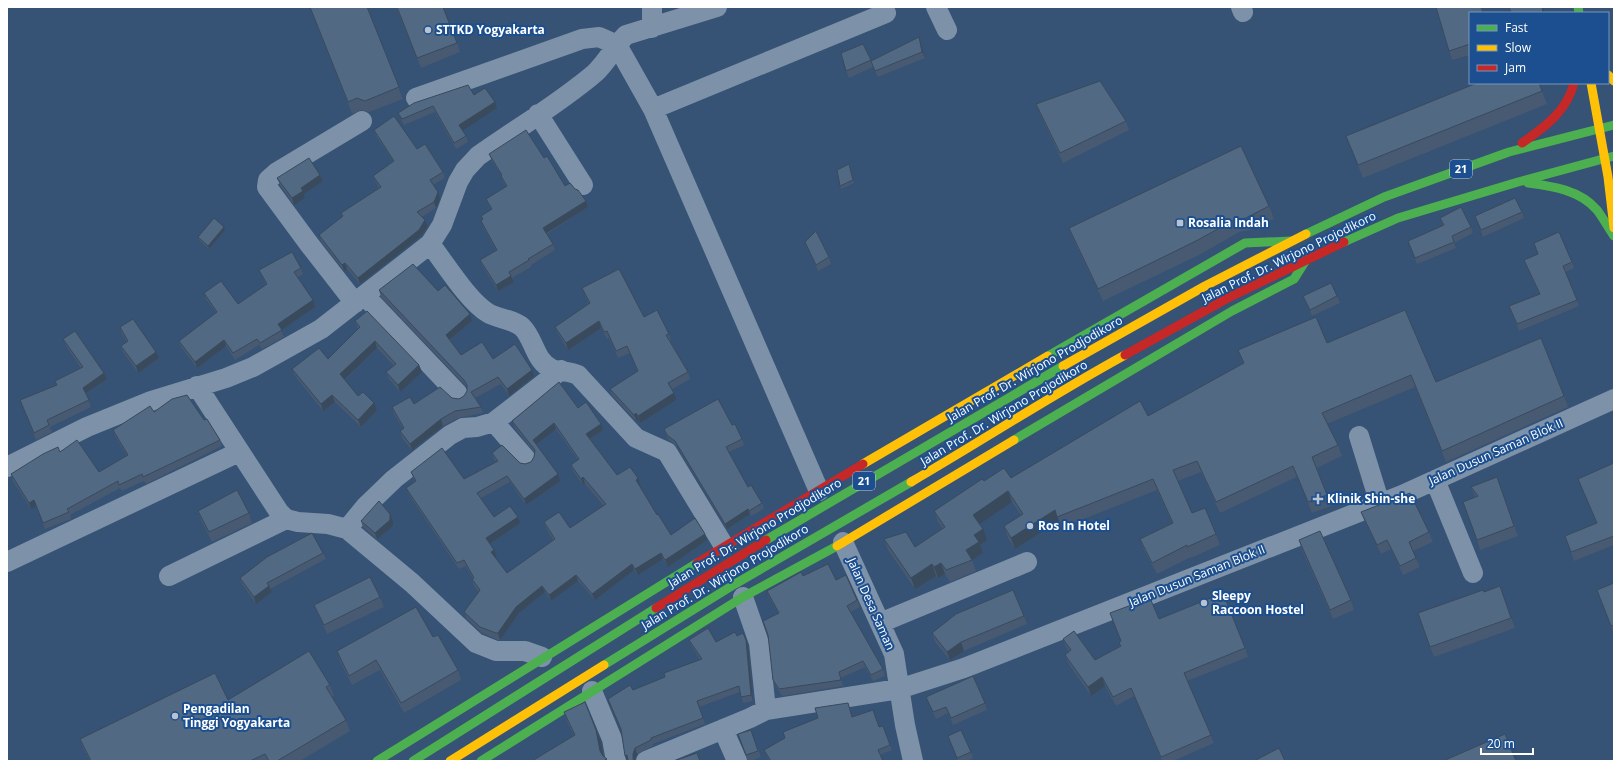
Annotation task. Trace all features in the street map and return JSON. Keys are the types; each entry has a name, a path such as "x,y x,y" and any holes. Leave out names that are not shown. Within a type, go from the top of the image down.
{"main road":[{"path":"1509,152 1544,129 1563,107 1574,84"},
{"path":"1591,84 1605,158 1614,228"},
{"name":"Jalan Prof. Dr. Wirjono Projodikoro","path":"450,761 735,584 975,445 1082,379 1228,298 1306,260 1333,235 1384,197 1509,152 1614,125"},
{"name":"21","path":"1605,158 1614,156"},
{"name":"Jalan Prof. Dr. Wirjono Projodikoro","path":"1333,235 1398,218 1605,158"},
{"path":"1518,182 1556,187 1575,193 1595,208 1614,236"},
{"name":"Jalan Prof. Dr. Wirjono Prodjodikoro","path":"413,761 693,584 819,508 1095,347 1205,286 1292,241 1333,235"},
{"path":"377,761 542,657 724,546 1087,333 1245,243 1292,241"},
{"path":"481,761 744,597 843,542 1232,311 1294,279 1306,260"},
{"path":"1087,333 1095,347"}],"street":[{"path":"652,7 652,28"},
{"path":"7,467 87,427 151,401 226,378 253,367 321,329 430,244 442,225 458,182 465,170 478,156 596,72 626,35 717,7"},
{"path":"936,7 948,30"},
{"path":"653,109 886,13"},
{"path":"416,98 582,39 599,37 617,45 653,109 819,491"},
{"path":"538,114 583,185"},
{"path":"362,121 277,172 268,180 267,187 309,244 360,299 458,394"},
{"path":"430,244 470,296 488,312 521,326 530,337 539,358 551,368 571,371 578,375 636,438 667,452 724,546"},
{"path":"347,529 365,507 394,479 450,435 463,428 477,427 494,422 561,370"},
{"path":"197,386 279,512 286,519 298,522 328,524 347,529 412,583 476,643 496,651 524,651 542,657"},
{"name":"Jalan Dusun Saman Blok II","path":"646,761 766,710 899,689 964,668 1380,504 1614,399"},
{"path":"494,422 526,459"},
{"path":"1359,436 1380,504"},
{"path":"7,562 240,452"},
{"path":"1435,480 1473,573"},
{"path":"169,576 286,519"},
{"name":"Jalan Desa Saman","path":"843,542 894,654 905,725 913,761"},
{"path":"880,623 1027,562"},
{"path":"744,597 759,643 766,710"},
{"path":"592,691 612,739 616,761"},
{"path":"723,729 737,761"}],"building":[{"path":"310,7 367,7 399,87 365,101 357,98 348,102"},
{"name":"STTKD Yogyakarta","path":"397,7 443,7 457,43 417,58"},
{"path":"1436,7 1481,7 1483,12 1469,12 1469,44 1449,51"},
{"path":"1509,7 1542,7 1543,12 1511,12"},
{"path":"919,37 922,52 875,71 871,61"},
{"path":"863,44 871,60 846,71 841,53"},
{"path":"1100,81 1126,121 1060,153 1036,104"},
{"path":"1475,84 1539,84 1542,91 1358,165 1346,136"},
{"path":"468,85 474,95 485,88 495,102 459,125 466,136 454,143 433,106 402,119 398,113 414,103"},
{"path":"394,116 417,149 425,144 443,172 430,180 438,192 434,202 417,212 425,220 419,230 358,278 345,263 342,265 319,235 343,216 341,213 381,187 373,176 394,161 374,130"},
{"path":"526,130 544,158 547,156 565,186 570,183 575,189 578,190 586,201 543,228 553,244 509,272 511,276 496,285 480,260 497,250 481,221 483,219 481,216 492,209 486,199 507,186 489,154"},
{"path":"1241,146 1269,206 1246,218 1234,220 1196,241 1098,289 1069,228"},
{"path":"309,158 320,175 301,188 303,191 292,198 277,178"},
{"path":"849,164 853,180 840,186 837,170"},
{"path":"1515,198 1522,212 1481,230 1475,216"},
{"path":"1461,207 1471,227 1452,236 1454,242 1415,258 1408,241 1444,225 1440,218"},
{"path":"214,218 224,227 208,246 198,237"},
{"path":"816,231 829,257 816,265 805,242"},
{"path":"1559,232 1572,262 1563,266 1577,300 1517,324 1509,306 1540,294 1524,260 1538,254 1534,243"},
{"path":"292,252 301,268 294,272 313,300 278,324 282,330 260,343 257,339 233,353 224,340 195,362 179,341 217,312 204,293 221,281 238,304 267,284 259,270"},
{"path":"413,264 438,291 445,285 470,314 446,335 461,355 482,342 493,359 515,344 532,370 507,389 498,377 471,392 481,407 455,411 441,419 410,444 400,431 404,428 392,407 410,397 414,404 440,387 452,398 459,399 464,396 467,391 467,385 464,380 379,290"},
{"path":"619,269 644,317 657,310 669,334 666,335 688,372 668,383 674,393 638,416 636,413 634,415 610,389 638,371 627,346 616,351 607,331 604,332 599,321 566,343 555,327 590,303 582,288"},
{"path":"1331,283 1337,296 1310,310 1303,296"},
{"path":"1405,310 1436,382 1541,338 1564,396 1442,451 1411,375 1322,413 1338,445 1312,457 1327,495 1308,502 1293,466 1216,502 1197,461 1173,470 1192,513 1205,508 1216,534 1187,547 1187,545 1152,563 1140,539 1173,523 1153,479 1057,517 1055,510 1011,538 1004,526 1023,514 1008,491 973,515 983,529 974,535 979,542 966,550 972,560 946,570 941,563 934,567 932,564 911,578 884,539 906,532 915,547 945,527 934,511 982,479 984,481 1004,468 1011,478 1140,401 1148,416 1244,363 1238,350 1316,317 1327,343"},
{"path":"367,311 419,365 398,385 386,372 396,364 375,341 340,374 358,396 363,392 374,403 358,420 332,395 321,404 292,369 319,348 328,359 360,327 355,321"},
{"path":"133,319 156,352 136,366 121,346 128,341 120,327"},
{"path":"75,331 104,373 83,388 89,400 47,420 49,425 34,433 20,400 57,385 55,381 83,367 63,339"},
{"path":"559,382 578,408 586,402 601,424 586,434 617,475 630,467 638,478 636,480 657,515 658,514 671,535 695,518 705,534 665,560 661,553 635,569 632,564 592,594 576,575 549,595 542,586 516,607 498,633 480,627 464,612 480,590 472,579 474,578 464,560 457,563 406,488 416,481 411,472 442,448 464,479 498,461 492,453 502,445 520,463 525,464 531,462 534,457 535,450 512,421","holes":["554,423 579,459 571,465 581,479 583,477 606,504 570,528 559,512 544,522 555,539 507,573 491,552 494,550 486,538 518,517 510,506 494,517 477,493 507,476 524,499 558,474 533,440"]},
{"path":"187,395 204,420 207,419 220,440 143,477 142,474 119,485 118,481 67,509 69,512 43,523 34,500 29,503 11,474 43,454 58,447 60,452 77,440 99,472 128,455 113,430 150,406 154,412 172,399"},
{"path":"718,399 732,425 735,424 742,439 726,447 748,487 751,485 762,503 749,511 748,509 725,524 675,441 667,435 664,429"},
{"path":"1614,463 1614,536 1571,552 1565,536 1597,523 1578,479"},
{"path":"1497,477 1514,526 1477,540 1463,502 1478,496 1471,487"},
{"path":"237,490 249,513 209,532 198,511"},
{"path":"1410,493 1429,532 1409,542 1416,558 1400,566 1387,540 1377,545 1361,512"},
{"path":"379,501 390,514 390,520 375,533 361,521"},
{"path":"1320,531 1351,600 1330,610 1299,540"},
{"path":"312,533 323,553 267,583 269,586 254,597 240,578 267,557"},
{"path":"828,564 836,580 846,575 857,600 847,606 883,669 871,675 863,661 839,672 841,680 779,689 773,680 768,635 763,621 779,613 767,591 801,572 803,576"},
{"path":"370,577 380,597 324,625 314,605"},
{"path":"1614,583 1614,625 1611,626 1597,590"},
{"path":"1500,586 1511,618 1430,647 1418,613 1483,590 1484,592"},
{"path":"1013,590 1024,616 961,642 947,652 932,633 956,614"},
{"path":"1223,593 1245,648 1184,673 1211,735 1161,757 1131,688 1113,697 1102,677 1088,687 1065,655 1071,650 1063,639 1074,631 1095,660 1121,646 1119,643 1121,641 1110,613 1150,598 1159,619"},
{"path":"416,607 433,637 438,635 458,670 401,703 376,660 349,676 337,651"},
{"path":"708,628 716,642 735,632 737,636 743,633 746,640 751,695 741,697 739,686 697,701 703,718 651,738 651,740 635,748 633,754 634,761 628,761 627,755 625,756 621,729 608,699 630,685 633,690 665,677 664,673 702,659 689,640"},
{"path":"309,651 330,685 326,687 346,720 277,761 269,761 265,754 250,761 91,761 80,739 215,673 228,700"},
{"path":"973,676 985,703 951,718 946,707 933,712 926,697"},
{"path":"585,702 596,730 600,751 607,759 603,761 532,761 575,735 564,712"},
{"path":"848,703 852,717 873,710 879,727 883,726 890,745 878,750 883,761 771,761 764,750 785,738 783,732 818,718 815,708"},
{"path":"751,730 758,751 746,755 738,734"},
{"path":"961,730 971,752 957,758 948,736"},
{"path":"1505,734 1516,761 1443,761"},
{"path":"1279,748 1285,761 1256,760"},
{"path":"697,753 700,761 674,761"}],"traffic: fast":[{"path":"1578,7 1579,12"},
{"path":"1306,234 1384,197 1509,152 1614,125"},
{"path":"1344,242 1398,218 1518,182 1614,156"},
{"path":"1528,183 1574,193 1590,203 1597,210 1614,236"},
{"path":"1048,356 1245,243 1292,241"},
{"path":"1014,440 1232,311 1294,279 1306,260"},
{"path":"766,540 1063,366"},
{"path":"604,665 735,584 911,482"},
{"path":"481,761 743,597 837,546"},
{"path":"377,761 697,563"},
{"path":"413,761 656,608"}],"traffic: slow":[{"path":"1609,76 1614,81"},
{"path":"1591,84 1608,177 1614,228"},
{"path":"1063,366 1205,286 1306,234"},
{"path":"911,482 1125,355"},
{"path":"863,464 1048,356"},
{"path":"837,546 1014,440"},
{"path":"450,761 604,665"}],"traffic: jam":[{"path":"1522,143 1554,118 1566,102 1574,84"},
{"path":"1125,355 1228,298 1344,242"},
{"path":"697,563 863,464"},
{"path":"656,608 766,540"}],"place":[{"name":"STTKD Yogyakarta","path":"428,30"},
{"name":"Rosalia Indah","path":"1180,223"},
{"name":"Klinik Shin-she","path":"1318,499"},
{"name":"Ros In Hotel","path":"1030,526"},
{"name":"Sleepy Raccoon Hostel","path":"1204,603"},
{"name":"Pengadilan Tinggi Yogyakarta","path":"175,716"}]}
